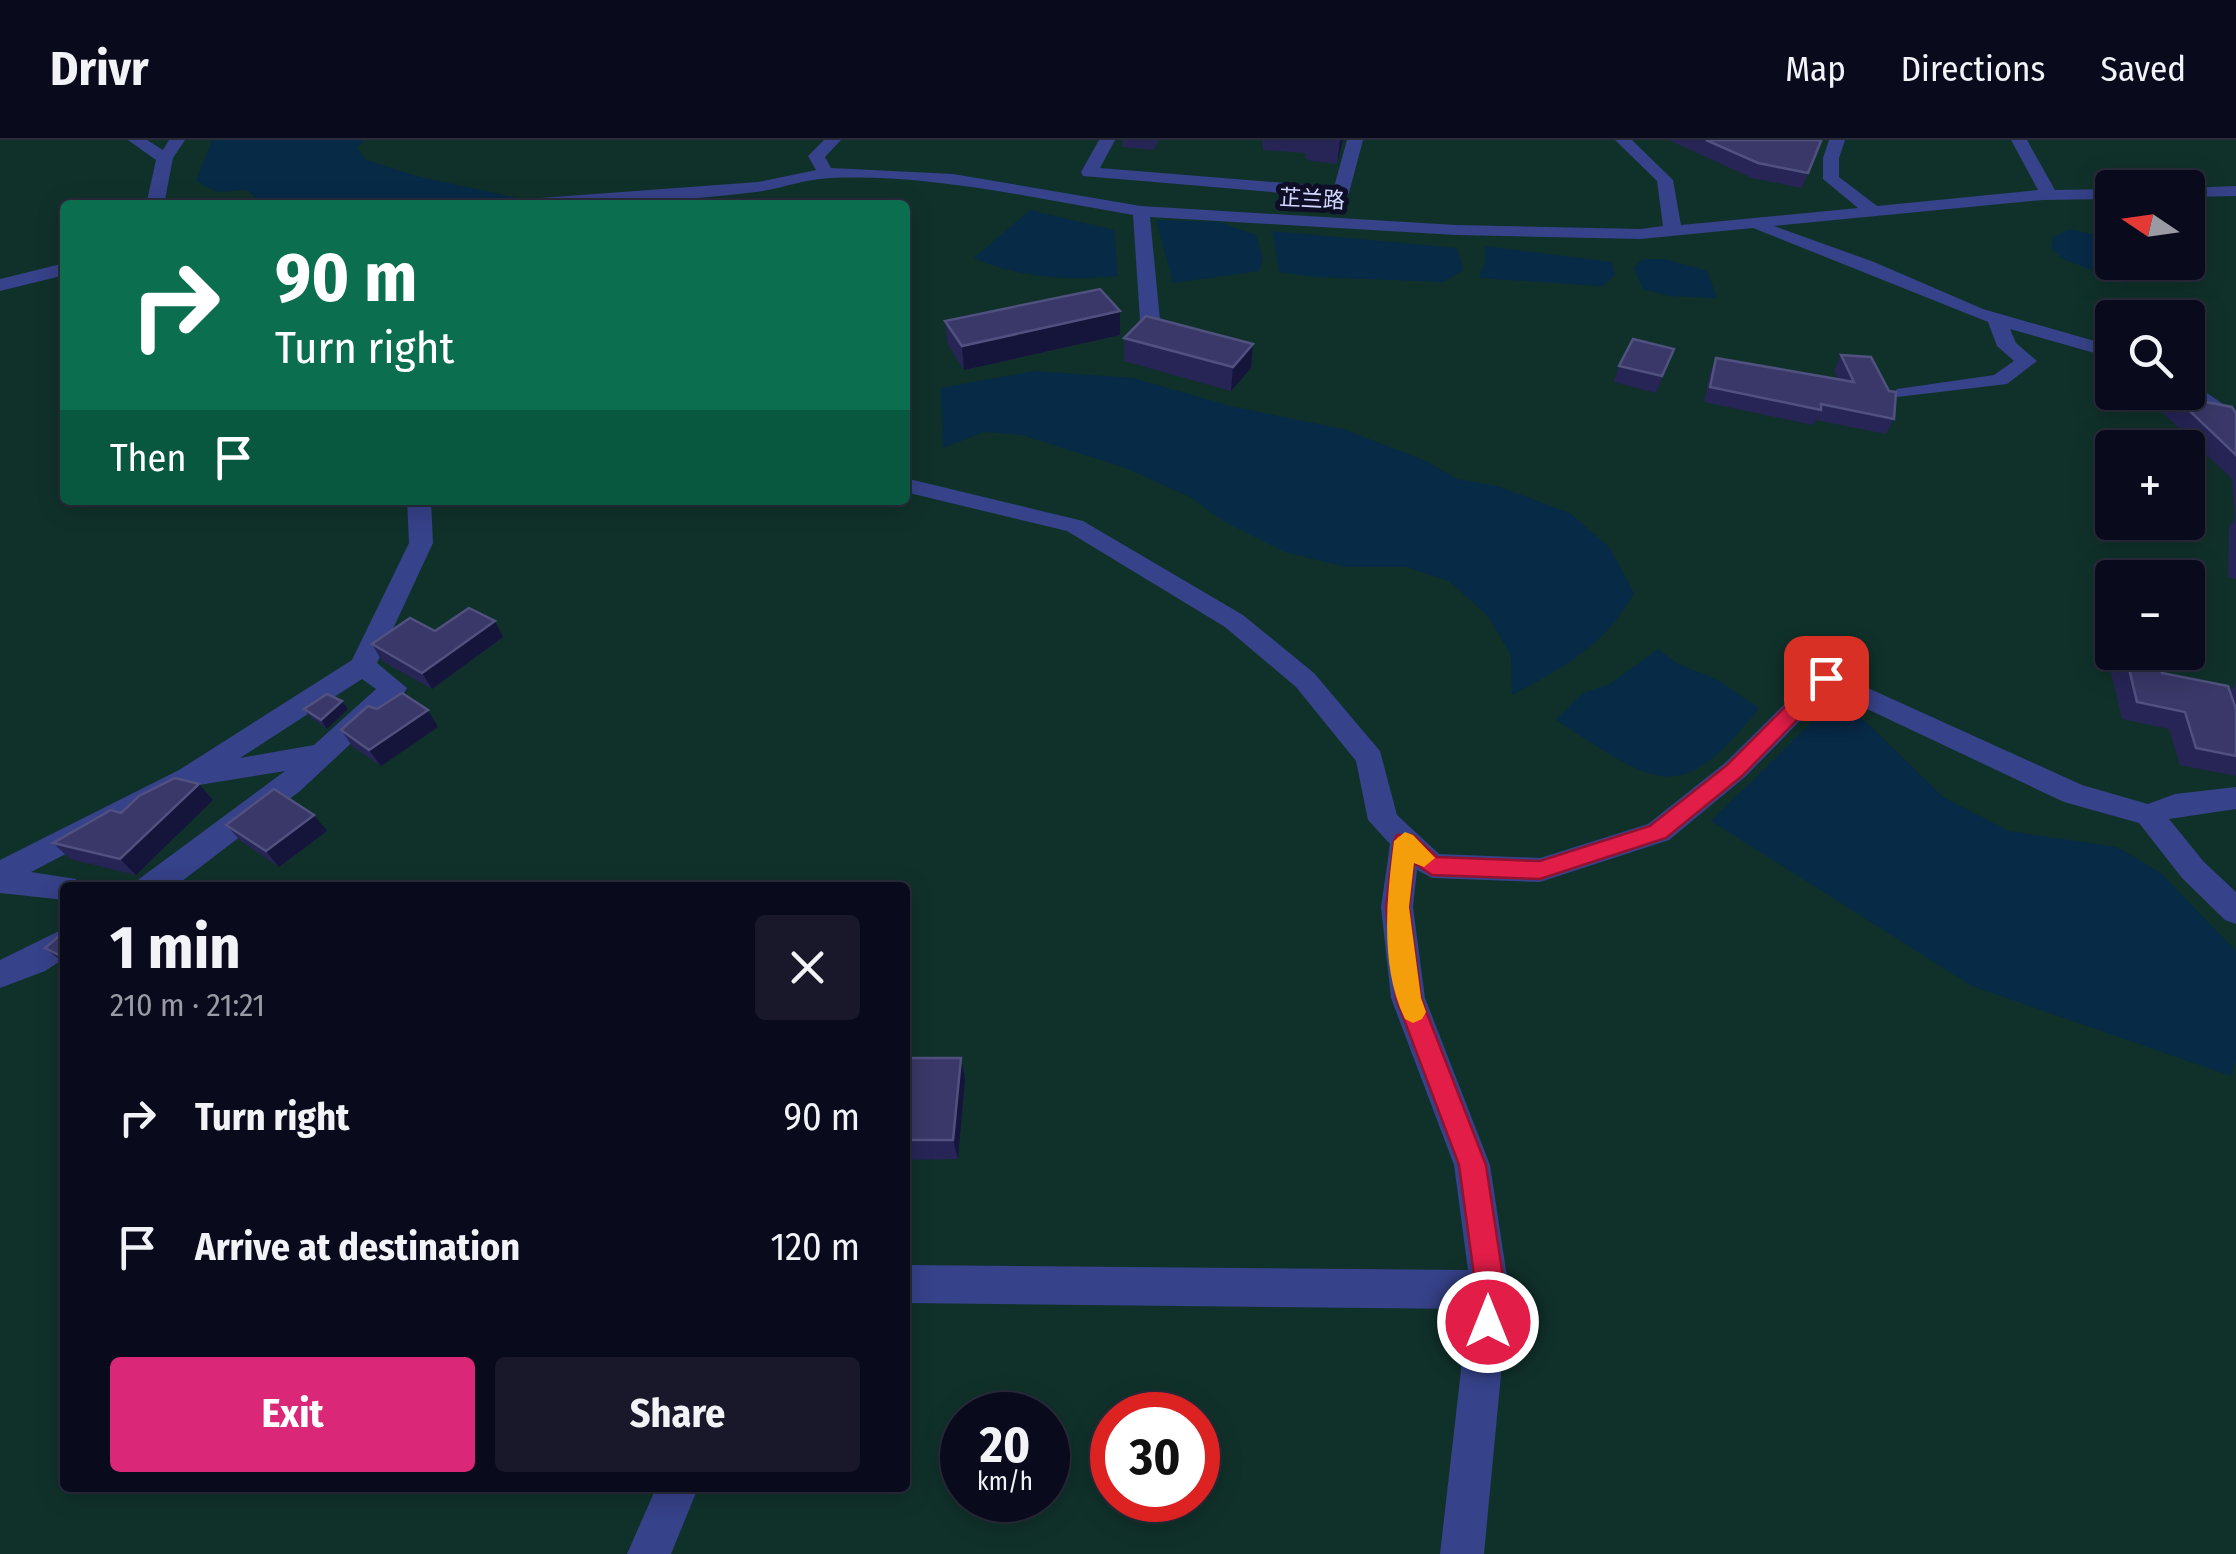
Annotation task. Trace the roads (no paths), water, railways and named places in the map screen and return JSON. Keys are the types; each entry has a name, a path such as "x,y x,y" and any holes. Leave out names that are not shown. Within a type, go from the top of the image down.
{"street":[{"path":"136,140 165,158"},
{"path":"156,200 165,158 177,140"},
{"path":"826,173 816,156 833,140"},
{"path":"1107,140 1089,172 1341,194 1355,140"},
{"path":"1623,140 1664,180 1673,231"},
{"path":"1837,140 1830,158 1831,179 1874,212"},
{"path":"2019,140 2049,195"},
{"name":"芷兰路","path":"581,200 758,187 826,173 884,173 953,180 1141,212 1456,230 1641,234 2049,195 2095,194"},
{"path":"2205,192 2236,191"},
{"path":"1141,212 1150,320"},
{"path":"1754,226 1867,266 1996,319 2095,347"},
{"path":"0,285 60,270"},
{"path":"1904,393 2000,380 2028,362 2008,346 1996,319"},
{"path":"2205,399 2236,422"},
{"path":"910,485 1075,526 1234,622 1306,680 1370,758 1383,820 1432,866 1540,870 1658,832 1735,770 1826,678 2074,794 2149,815 2192,870 2236,911"},
{"path":"0,878 189,777 362,666 422,543 419,505"},
{"path":"158,882 290,784 394,688 362,666"},
{"path":"189,777 321,754"},
{"path":"2149,815 2175,805 2236,798"},
{"path":"1405,841 1398,907 1408,998 1472,1165 1490,1290 1462,1554"},
{"path":"0,878 60,887"},
{"path":"0,974 60,944"},
{"path":"910,1284 1490,1290"},
{"path":"649,1554 676,1492"}],"water":[{"path":"212,140 364,140 357,148 366,160 420,177 528,200 258,200 247,190 218,192 196,181"},
{"path":"1030,210 1114,230 1118,276 1044,276 974,258"},
{"path":"1156,220 1220,222 1256,235 1263,258 1259,271 1173,283"},
{"path":"2070,229 2095,235 2095,271 2063,259 2051,248 2053,237"},
{"path":"1272,231 1457,248 1463,270 1444,282 1279,272"},
{"path":"1485,246 1612,262 1615,275 1603,286 1479,278"},
{"path":"1642,259 1665,259 1707,271 1717,298 1669,296 1643,289 1634,268"},
{"path":"1035,371 1133,378 1230,406 1343,429 1426,461 1457,479 1497,486 1570,513 1610,548 1634,593 1610,627 1582,653 1512,695 1511,655 1487,615 1449,581 1406,567 1346,567 1285,552 1223,521 1192,498 1126,468 1022,435 984,432 943,448 941,388"},
{"path":"1658,649 1678,664 1716,679 1759,708 1706,763 1684,774 1663,776 1641,771 1556,720 1583,693 1610,684"},
{"path":"1830,704 1863,719 1943,797 2009,831 2117,847 2161,873 2236,951 2236,1061 2231,1076 1972,986 1711,821"}]}
